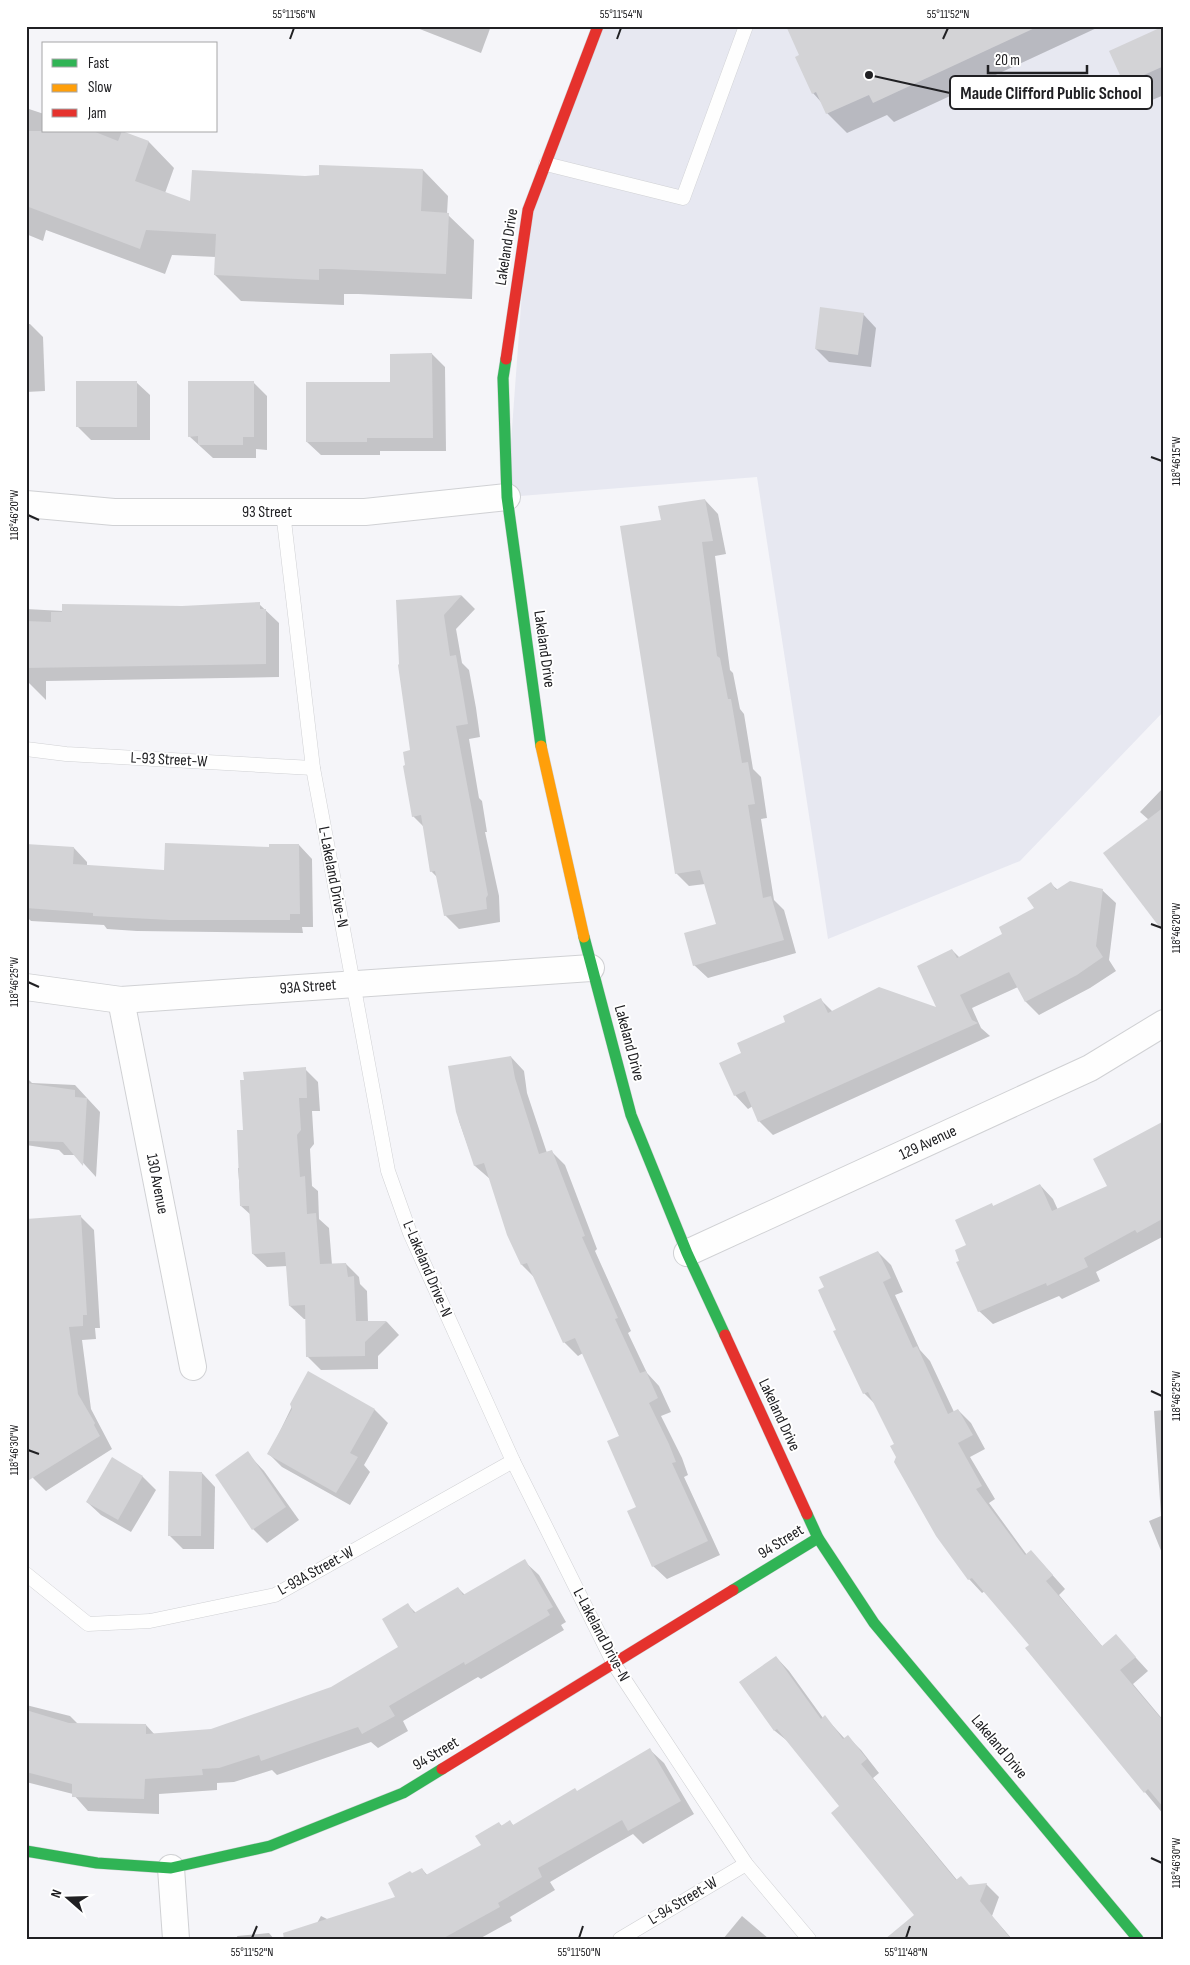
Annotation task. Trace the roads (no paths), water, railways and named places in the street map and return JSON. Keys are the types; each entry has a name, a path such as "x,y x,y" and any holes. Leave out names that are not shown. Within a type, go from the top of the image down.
{"street":[{"name":"Lakeland Drive","path":"598,26 528,210 503,378 507,498 539,735 591,968 632,1115 687,1253 818,1538 874,1622 1138,1939"},
{"name":"93 Street","path":"26,504 114,512 365,512 507,498"},
{"name":"93A Street","path":"26,987 121,1000 591,968"},
{"name":"130 Avenue","path":"121,1000 193,1367"},
{"name":"129 Avenue","path":"687,1253 1090,1068 1164,1023"},
{"name":"94 Street","path":"26,1850 96,1863 170,1868 270,1846 403,1792 818,1538"},
{"path":"170,1868 176,1939"}],"lane":[{"path":"546,164 683,198 746,26"},
{"name":"L-Lakeland Drive-N","path":"283,512 313,768 388,1171 410,1233 513,1462 614,1664 746,1864 809,1939"},
{"name":"L-93 Street-W","path":"26,749 66,754 313,768"},
{"name":"L-93A Street-W","path":"26,1574 88,1624 150,1622 275,1595 513,1462"},
{"name":"L-94 Street-W","path":"620,1939 746,1864"}],"place":[{"name":"Maude Clifford Public School","path":"869,75"}]}
